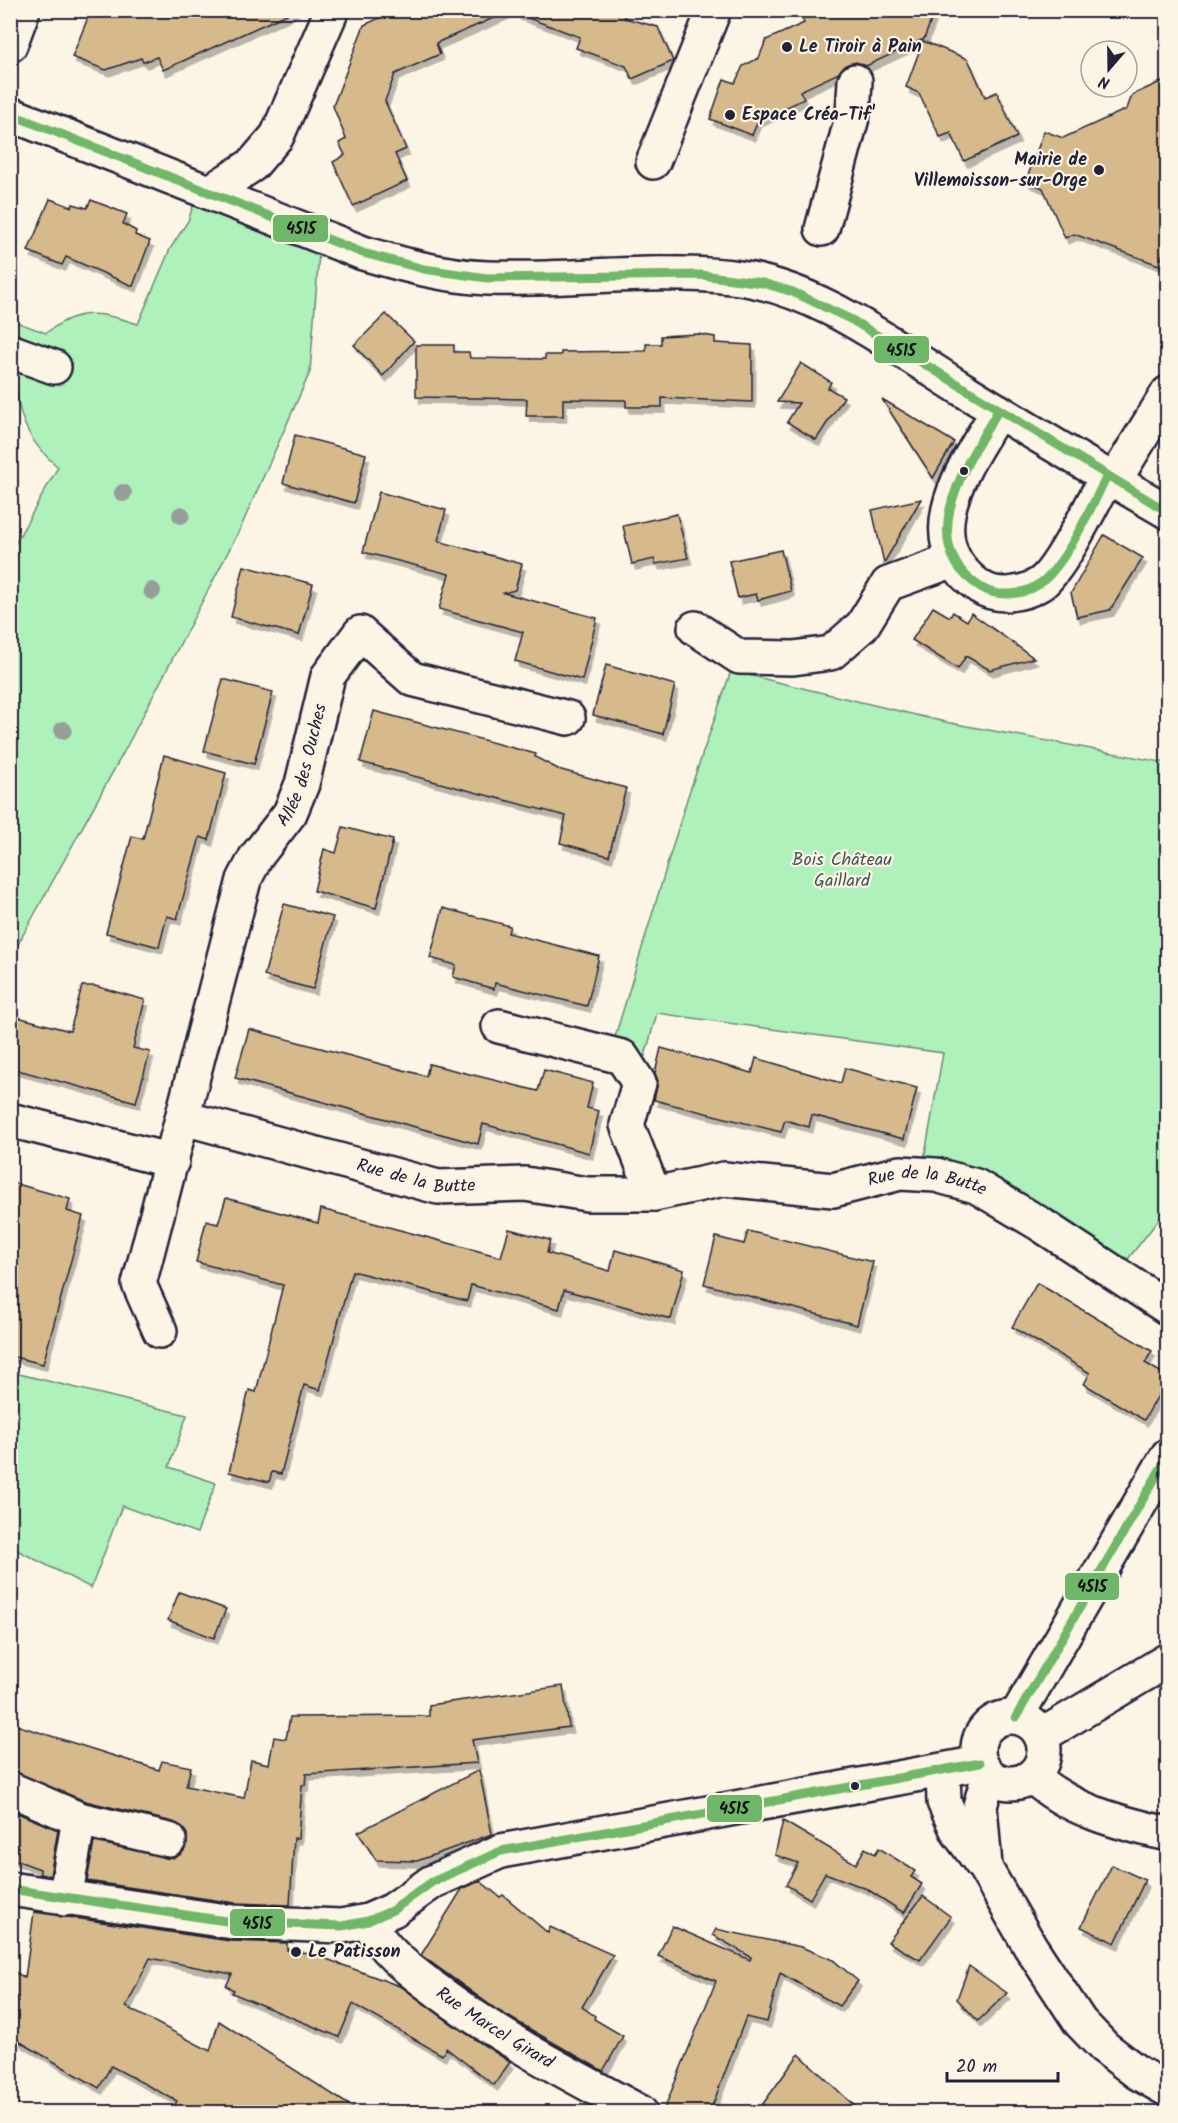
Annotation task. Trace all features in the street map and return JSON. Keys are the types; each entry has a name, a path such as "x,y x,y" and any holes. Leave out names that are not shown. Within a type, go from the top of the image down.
{"street":[{"path":"10,45 23,10"},
{"path":"210,192 252,165 277,136 332,10"},
{"path":"653,162 714,10"},
{"path":"822,229 853,114 855,81"},
{"path":"10,114 363,254 447,274 488,278 652,273 732,277 769,284 823,305 1167,512"},
{"path":"10,351 54,367"},
{"path":"998,411 953,490 946,521 948,540 954,560 968,578 989,593 1012,594 1041,584 1059,560 1167,393"},
{"path":"694,628 739,657 793,658 831,652 862,626 888,584 954,560"},
{"name":"Allée des Ouches","path":"184,1118 244,880 256,857 290,813 302,784 328,676 360,633 412,679 568,718"},
{"path":"500,1026 622,1057 639,1083 627,1125 654,1194"},
{"path":"160,1331 139,1284 184,1118"},
{"name":"Rue de la Butte","path":"184,1118 438,1186 525,1184 587,1194 654,1194 724,1179 833,1190 900,1173 936,1175 976,1186 1040,1224 1167,1308"},
{"path":"10,1120 172,1161"},
{"path":"1028,1727 1167,1455"},
{"path":"985,1868 980,1806 985,1769 979,1740 984,1729 998,1720 1028,1727 1167,1660"},
{"path":"10,1889 65,1899 234,1922 342,1926 368,1921 393,1910 432,1882 501,1851 943,1771 985,1769 1011,1783 1032,1776 1043,1757 1028,1727"},
{"path":"943,1771 944,1802 958,1832 985,1868 1030,1946 1080,2022 1104,2047 1138,2073 1167,2090"},
{"path":"1032,1776 1065,1801 1102,1815 1167,1834"},
{"path":"10,1789 79,1819 169,1840"},
{"path":"65,1899 79,1819"},
{"name":"Rue Marcel Girard","path":"368,1921 378,1941 396,1960 460,2007 522,2048 640,2112"}],"green space":[{"path":"199,188 319,253 310,372 240,529 126,748 11,957 11,551 58,467 41,451 29,433 21,413 17,390 11,387 11,320 46,333 69,319 90,314 138,324 170,249 188,221"},
{"name":"Bois Château Gaillard","path":"731,671 945,722 1167,763 1167,1209 1128,1259 923,1165 943,1053 657,1013 645,1056 612,1047 687,799"},
{"path":"11,1372 187,1415 169,1467 216,1483 197,1533 122,1506 91,1588 11,1547"}],"building":[{"path":"91,10 296,10 163,70 157,57 143,62 141,58 106,70 72,57"},
{"path":"397,10 512,10 436,43 440,54 395,74 385,101 406,149 395,154 407,181 353,206 333,162 345,155 339,143 346,139 333,106 364,25"},
{"path":"517,10 626,10 624,18 658,27 673,61 632,79 626,66 576,48 580,37 517,14"},
{"path":"799,10 935,10 924,39 866,66 856,62 846,65 839,73 800,91 804,99 758,121 752,135 710,119 724,79 735,83 743,66 759,58 766,40 804,23"},
{"path":"923,41 968,59 985,97 997,92 1017,137 964,161 951,133 940,137 919,93 906,87"},
{"name":"Mairie de Villemoisson-sur-Orge","path":"1167,79 1167,241 1159,265 1074,234 1065,238 1043,188 1026,181 1044,131 1063,138 1127,109 1131,99 1139,99 1139,92"},
{"path":"50,199 72,207 73,204 87,208 91,200 127,214 123,224 136,231 135,235 150,241 133,286 66,257 62,265 28,251"},
{"path":"386,314 414,341 383,376 354,345"},
{"path":"698,334 715,337 715,343 752,345 752,402 662,398 662,407 626,407 626,400 563,399 563,416 526,416 527,399 416,397 416,345 454,345 454,352 469,352 470,358 545,359 545,355 561,355 561,352 646,351 646,344 661,344 661,336"},
{"path":"801,363 831,382 828,388 844,397 816,440 787,422 799,403 777,402"},
{"path":"882,399 954,442 933,478"},
{"path":"295,435 366,454 354,503 283,483"},
{"path":"379,492 446,510 438,541 522,564 515,590 504,593 597,618 582,680 515,661 523,632 439,609 449,574 363,552"},
{"path":"921,499 884,563 872,510"},
{"path":"677,514 688,558 656,564 654,559 632,564 623,526"},
{"path":"1104,535 1143,558 1110,610 1077,617 1071,593"},
{"path":"781,550 791,591 758,600 756,594 738,598 729,561"},
{"path":"244,566 313,584 299,635 231,617"},
{"path":"933,607 950,617 953,612 967,621 971,613 1034,658 990,670 966,656 958,669 912,640"},
{"path":"606,665 675,685 663,734 593,715"},
{"path":"223,679 273,692 254,764 204,751"},
{"path":"374,711 536,754 535,757 558,769 626,788 609,856 560,843 566,816 360,762"},
{"path":"164,755 226,773 209,840 200,837 177,919 167,916 159,947 106,933 132,836 143,839"},
{"path":"343,827 393,840 376,908 314,891 324,849 336,853"},
{"path":"284,904 333,917 313,989 264,976"},
{"path":"443,908 510,926 508,933 599,956 587,1006 495,983 494,989 453,977 456,965 430,958"},
{"path":"82,986 95,986 145,1000 133,1048 150,1052 136,1102 10,1068 10,1015 70,1031"},
{"path":"249,1029 426,1076 429,1064 538,1091 544,1070 593,1083 587,1108 599,1111 589,1153 483,1124 478,1144 235,1078"},
{"path":"661,1048 752,1073 756,1058 841,1083 845,1068 917,1088 904,1139 812,1115 809,1127 785,1120 781,1132 654,1100 658,1081 655,1073"},
{"path":"10,1182 70,1199 67,1211 83,1216 43,1364 10,1356"},
{"path":"226,1198 318,1223 321,1209 501,1257 509,1229 550,1240 547,1253 610,1271 615,1250 684,1270 671,1319 564,1290 559,1309 471,1285 467,1301 352,1271 320,1390 304,1385 281,1474 272,1472 269,1482 229,1472 249,1390 256,1392 283,1285 196,1262 206,1221 218,1224"},
{"path":"748,1231 873,1262 857,1325 704,1284 716,1237 744,1244"},
{"path":"1037,1283 1152,1351 1145,1363 1167,1376 1167,1380 1144,1420 1084,1384 1090,1373 1012,1327"},
{"path":"179,1592 226,1609 214,1638 168,1620"},
{"path":"563,1686 569,1727 472,1740 477,1763 306,1774 305,1785 302,1785 298,1838 294,1838 290,1905 235,1903 87,1881 94,1842 174,1858 183,1852 187,1844 187,1834 181,1826 173,1822 85,1801 10,1771 10,1723 159,1770 162,1761 191,1767 186,1786 244,1798 251,1760 269,1764 274,1737 286,1739 290,1717 429,1716 429,1705"},
{"path":"479,1770 492,1834 417,1861 376,1860 358,1832"},
{"path":"10,1810 58,1830 50,1876 40,1874 40,1869 10,1858"},
{"path":"783,1821 856,1864 865,1848 875,1854 879,1848 915,1871 911,1877 922,1884 904,1913 867,1889 825,1873 810,1899 786,1885 798,1863 775,1855"},
{"path":"1112,1865 1145,1880 1115,1943 1081,1927"},
{"path":"480,1881 500,1897 503,1895 548,1933 550,1927 613,1955 582,2007 595,2016 594,2019 623,2036 603,2071 497,2010 421,1955 462,1889"},
{"path":"923,1896 951,1917 920,1960 888,1942"},
{"path":"34,1912 230,1941 287,1943 287,1950 313,1954 402,1987 452,2024 510,2062 494,2085 446,2048 442,2055 353,2004 339,2037 232,1993 234,1990 226,1986 232,1974 150,1958 126,2007 210,2051 219,2021 360,2112 171,2112 177,2101 111,2066 99,2088 10,2036 10,1969 25,1978"},
{"path":"672,1926 750,1960 751,1957 713,1935 716,1929 801,1947 833,1960 858,1981 839,2006 780,1973 767,2022 746,2017 710,2112 663,2112 716,1981 658,1956"},
{"path":"969,1966 1007,1993 978,2021 957,1999"},
{"path":"799,2054 861,2112 757,2112"}],"transit line":[{"name":"4515","path":"10,114 363,253 424,269 487,278 701,275 763,283 793,292 852,320 1168,512"},
{"name":"4515","path":"998,411 961,478 952,502 948,526 950,549 961,570 982,588 996,593 1019,593 1033,588 1049,576 1068,550 1107,476"},
{"name":"4515","path":"1016,1717 1168,1456"},
{"name":"4515","path":"10,1889 233,1922 342,1926 368,1921 393,1910 432,1882 501,1851 980,1763"}],"place":[{"name":"Le Tiroir à Pain","path":"787,47"},
{"name":"Espace Créa-Tif'","path":"730,115"},
{"name":"Mairie de Villemoisson-sur-Orge","path":"1099,170"},
{"name":"Le Patisson","path":"296,1952"}]}
